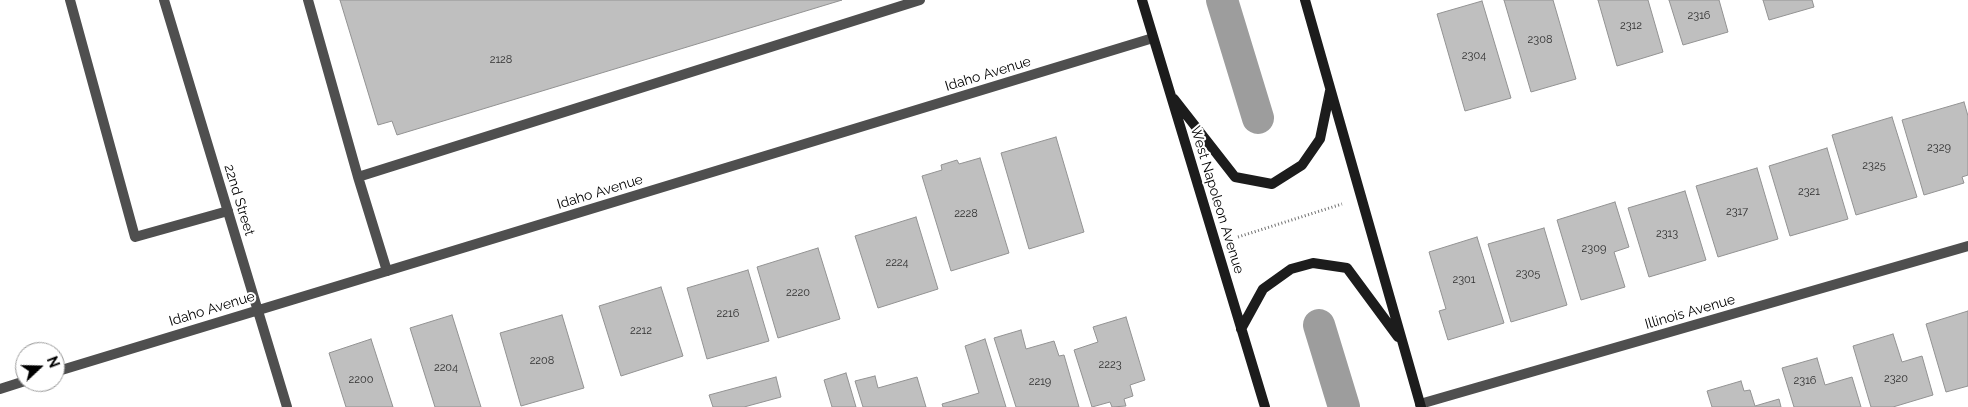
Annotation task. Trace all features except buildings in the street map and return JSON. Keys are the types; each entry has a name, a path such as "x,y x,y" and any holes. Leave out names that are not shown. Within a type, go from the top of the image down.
{"main road":[{"name":"West Napoleon Avenue","path":"1142,0 1265,407"},
{"path":"1305,0 1420,405"},
{"path":"1170,94 1235,177 1272,184 1302,165 1320,138 1330,88"},
{"path":"1241,329 1263,290 1291,269 1313,263 1347,268 1403,344"}],"street":[{"path":"70,0 135,237 228,211"},
{"name":"22nd Street","path":"164,0 287,407"},
{"path":"308,0 386,271"},
{"path":"358,177 920,0"},
{"name":"Idaho Avenue","path":"65,369 1154,38"},
{"name":"Illinois Avenue","path":"1420,405 1968,246"},
{"path":"0,389 15,384"}],"path":[{"path":"1238,237 1343,204"}],"waterway":[{"path":"1222,0 1258,118"},
{"path":"1319,325 1344,407"}]}
